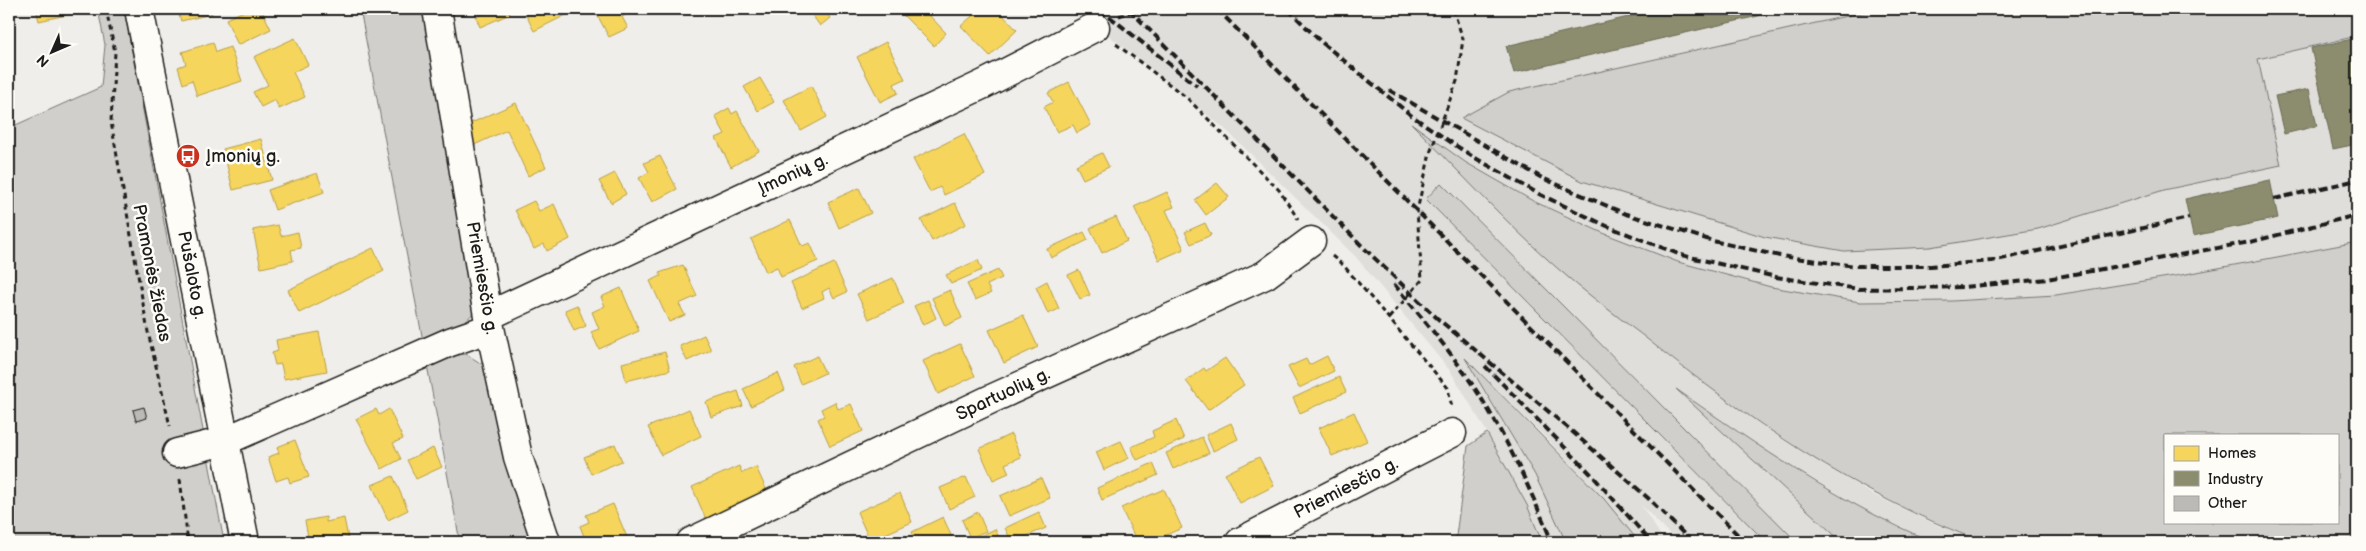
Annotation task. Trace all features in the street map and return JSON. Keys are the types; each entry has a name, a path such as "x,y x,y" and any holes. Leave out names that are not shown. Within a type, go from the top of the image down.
{"street":[{"name":"Pušaloto g.","path":"139,9 245,542"},
{"name":"Priemiesčio g.","path":"438,9 489,322 518,457 546,542"},
{"name":"Įmonių g.","path":"177,453 225,441 450,342 984,84 1095,27"},
{"name":"Spartuolių g.","path":"691,542 989,400 1265,275 1311,241"},
{"name":"Priemiesčio g.","path":"1240,542 1452,433"}],"path":[{"name":"Pramonės žiedas","path":"106,9 115,52 110,122 148,332 177,453 188,542"},
{"path":"1389,318 1422,280 1417,211 1430,154 1457,81 1463,39 1453,9"}],"shaded area":[{"path":"98,9 124,9 224,542 9,542 9,128 101,87 105,45"},
{"path":"360,9 423,9 475,311 461,326 423,341"},
{"path":"1076,9 1878,9 1509,92 1462,118 1582,181 1765,237 1844,251 2164,190 2280,165 2258,59 2357,36 2357,242 2181,275 2056,295 1952,301 1860,302 1771,287 1678,262 1603,233 1533,201 1465,162 1414,126 1556,267 1687,371 1783,440 1872,494 1937,525 1983,542 1933,542 1865,510 1774,456 1680,392 1842,542 1797,542 1441,183 1426,199 1766,542 1677,542 1641,505 1665,542 1639,542 1604,499 1467,360 1535,475 1566,542 1542,542 1527,505 1494,444 1451,372 1356,257 1226,130"},
{"path":"1878,9 2357,9 2357,36 2258,59 2281,165 2164,190 2038,229 1930,247 1844,251 1765,237 1582,181 1461,118 1509,92"},
{"path":"1411,123 1465,162 1533,201 1603,233 1678,262 1771,287 1860,302 1952,301 2056,295 2181,275 2357,242 2357,542 1983,542 1891,502 1847,478 1763,425 1587,293 1537,250"},
{"path":"1441,183 1797,542 1766,542 1426,199"},
{"path":"466,354 485,366 536,542 460,542 427,365 448,356"},
{"path":"1465,358 1604,499 1639,542 1566,542 1535,475"},
{"path":"1676,389 1801,473 1866,510 1933,542 1842,542"},
{"path":"1487,433 1527,505 1542,542 1454,542 1468,446"}],"building: Homes":[{"path":"36,9 70,9 71,14 39,21"},
{"path":"177,9 211,9 212,14 181,21"},
{"path":"248,9 261,9 271,29 238,45 226,19"},
{"path":"495,9 508,9 510,14 480,27 476,17"},
{"path":"523,9 565,9 568,14 534,31"},
{"path":"594,9 626,9 629,13 622,17 628,28 609,37"},
{"path":"808,9 824,9 830,18 820,26"},
{"path":"897,9 932,9 934,10 929,15 946,33 934,46"},
{"path":"980,9 997,9 1017,30 990,56 961,26"},
{"path":"295,38 308,65 293,72 305,97 279,109 275,100 261,107 253,92 268,85 254,57"},
{"path":"213,42 216,52 230,47 242,81 197,96 192,80 183,84 178,67 186,64 182,52"},
{"path":"886,42 905,79 894,84 898,93 880,102 857,57"},
{"path":"760,78 774,102 758,111 744,87"},
{"path":"1069,82 1091,125 1077,133 1073,125 1057,132 1044,107 1053,102 1048,93"},
{"path":"811,86 827,117 801,131 784,100"},
{"path":"516,103 546,167 528,176 507,130 472,146 469,124"},
{"path":"729,108 732,114 737,111 759,151 731,167 716,138 725,134 715,116"},
{"path":"964,134 985,175 944,195 940,187 930,192 913,159"},
{"path":"261,139 272,180 233,190 223,149"},
{"path":"1102,153 1109,167 1083,179 1076,165"},
{"path":"660,156 677,189 652,202 639,178 649,172 644,163"},
{"path":"317,173 324,192 275,210 268,190"},
{"path":"615,173 626,194 611,203 599,181"},
{"path":"1217,183 1229,197 1206,215 1195,200"},
{"path":"859,188 871,213 839,228 828,202"},
{"path":"1167,192 1174,207 1166,210 1184,249 1159,260 1134,207"},
{"path":"534,201 539,211 554,204 570,239 547,251 544,244 534,249 515,210"},
{"path":"955,203 966,224 932,241 921,220"},
{"path":"1116,217 1127,241 1102,253 1090,228"},
{"path":"790,220 802,246 810,243 818,261 781,277 777,267 766,272 751,239"},
{"path":"1205,223 1211,235 1191,244 1185,232"},
{"path":"278,225 281,236 298,232 301,248 291,250 293,261 261,268 253,230"},
{"path":"1084,232 1088,240 1051,258 1047,249"},
{"path":"373,248 384,271 299,313 288,290"},
{"path":"978,260 982,270 951,284 946,275"},
{"path":"834,263 847,292 834,298 829,288 822,292 824,298 802,308 791,283"},
{"path":"683,265 697,296 679,304 685,315 669,322 650,281 661,276 659,273"},
{"path":"998,270 1002,278 987,285 991,293 975,300 967,284"},
{"path":"1079,270 1090,295 1080,299 1068,275"},
{"path":"893,278 904,303 869,319 857,294"},
{"path":"1047,281 1059,309 1048,314 1036,287"},
{"path":"621,288 639,331 599,349 591,332 599,329 592,312 605,306 601,297"},
{"path":"950,290 962,318 945,326 932,298"},
{"path":"928,300 936,318 923,325 914,306"},
{"path":"577,305 586,326 574,331 565,310"},
{"path":"1023,315 1038,347 1004,363 989,330"},
{"path":"319,332 327,371 284,379 281,364 275,365 272,353 278,351 276,340"},
{"path":"704,335 711,350 687,361 680,346"},
{"path":"960,344 975,376 938,394 923,361"},
{"path":"665,352 670,370 626,381 622,363"},
{"path":"817,356 825,373 801,384 794,367"},
{"path":"1327,356 1334,371 1299,388 1288,367 1306,359 1309,365"},
{"path":"1225,358 1244,385 1208,410 1186,381 1204,368 1206,371"},
{"path":"778,373 785,390 751,406 743,389"},
{"path":"1339,377 1346,392 1300,413 1293,398"},
{"path":"738,391 743,406 711,417 706,402"},
{"path":"835,402 838,409 851,404 863,431 830,446 818,419 824,416 821,409"},
{"path":"376,409 379,415 389,409 403,439 393,443 401,459 382,469 356,419"},
{"path":"689,409 701,436 661,455 648,427"},
{"path":"1354,412 1367,441 1332,456 1319,428"},
{"path":"1176,420 1184,439 1137,460 1131,447 1154,437 1152,431"},
{"path":"1231,423 1238,439 1213,451 1206,435"},
{"path":"1011,434 1021,457 1005,464 1009,473 993,480 979,449"},
{"path":"1202,437 1209,453 1173,469 1166,453"},
{"path":"295,440 309,477 290,483 288,477 276,481 268,457 279,453 277,447"},
{"path":"1121,441 1129,458 1104,470 1096,452"},
{"path":"615,444 622,461 591,474 584,457"},
{"path":"433,448 442,467 416,479 407,460"},
{"path":"1259,457 1274,486 1240,503 1225,474"},
{"path":"1153,463 1158,475 1102,500 1097,488"},
{"path":"739,466 742,473 756,467 767,491 706,519 692,487"},
{"path":"393,476 408,510 388,520 372,485"},
{"path":"966,477 975,497 949,509 940,488"},
{"path":"1041,478 1050,498 1009,516 1000,496"},
{"path":"1164,489 1182,528 1150,542 1137,542 1121,508"},
{"path":"900,493 912,522 870,541 857,512"},
{"path":"613,504 629,542 597,542 596,540 586,542 580,526 589,522 586,515"},
{"path":"978,512 986,531 970,538 962,520"},
{"path":"1039,512 1046,528 1012,542 1005,528"},
{"path":"326,517 326,522 344,518 348,538 326,542 309,542 305,521"},
{"path":"943,517 954,542 904,542 914,538 912,532"},
{"path":"995,529 1001,542 978,542 976,538"}],"building: Industry":[{"path":"1662,9 1788,9 1514,73 1506,46"},
{"path":"2357,38 2357,144 2333,149 2311,48"},
{"path":"2309,89 2317,126 2284,134 2275,96"},
{"path":"2270,180 2278,218 2193,236 2185,199"}],"building: Other":[{"path":"144,407 147,418 136,421 133,410"}],"railway":[{"path":"1100,9 1197,86"},
{"path":"1129,9 1365,249 1437,318 1648,498 1692,542"},
{"path":"1217,9 1745,542"},
{"path":"1288,9 1320,41 1412,116 1470,155 1539,194 1607,226 1681,255 1776,277 1859,289 1962,287 2047,279 2250,242 2357,215"},
{"path":"1389,90 1542,178 1626,214 1713,241 1780,256 1856,266 1931,266 1992,261 2189,218"},
{"path":"2274,199 2357,180"},
{"path":"1394,284 1450,354 1486,406 1511,450 1552,542"},
{"path":"1485,366 1591,474 1651,542"}],"place":[{"name":"Įmonių g.","path":"188,156"}]}
